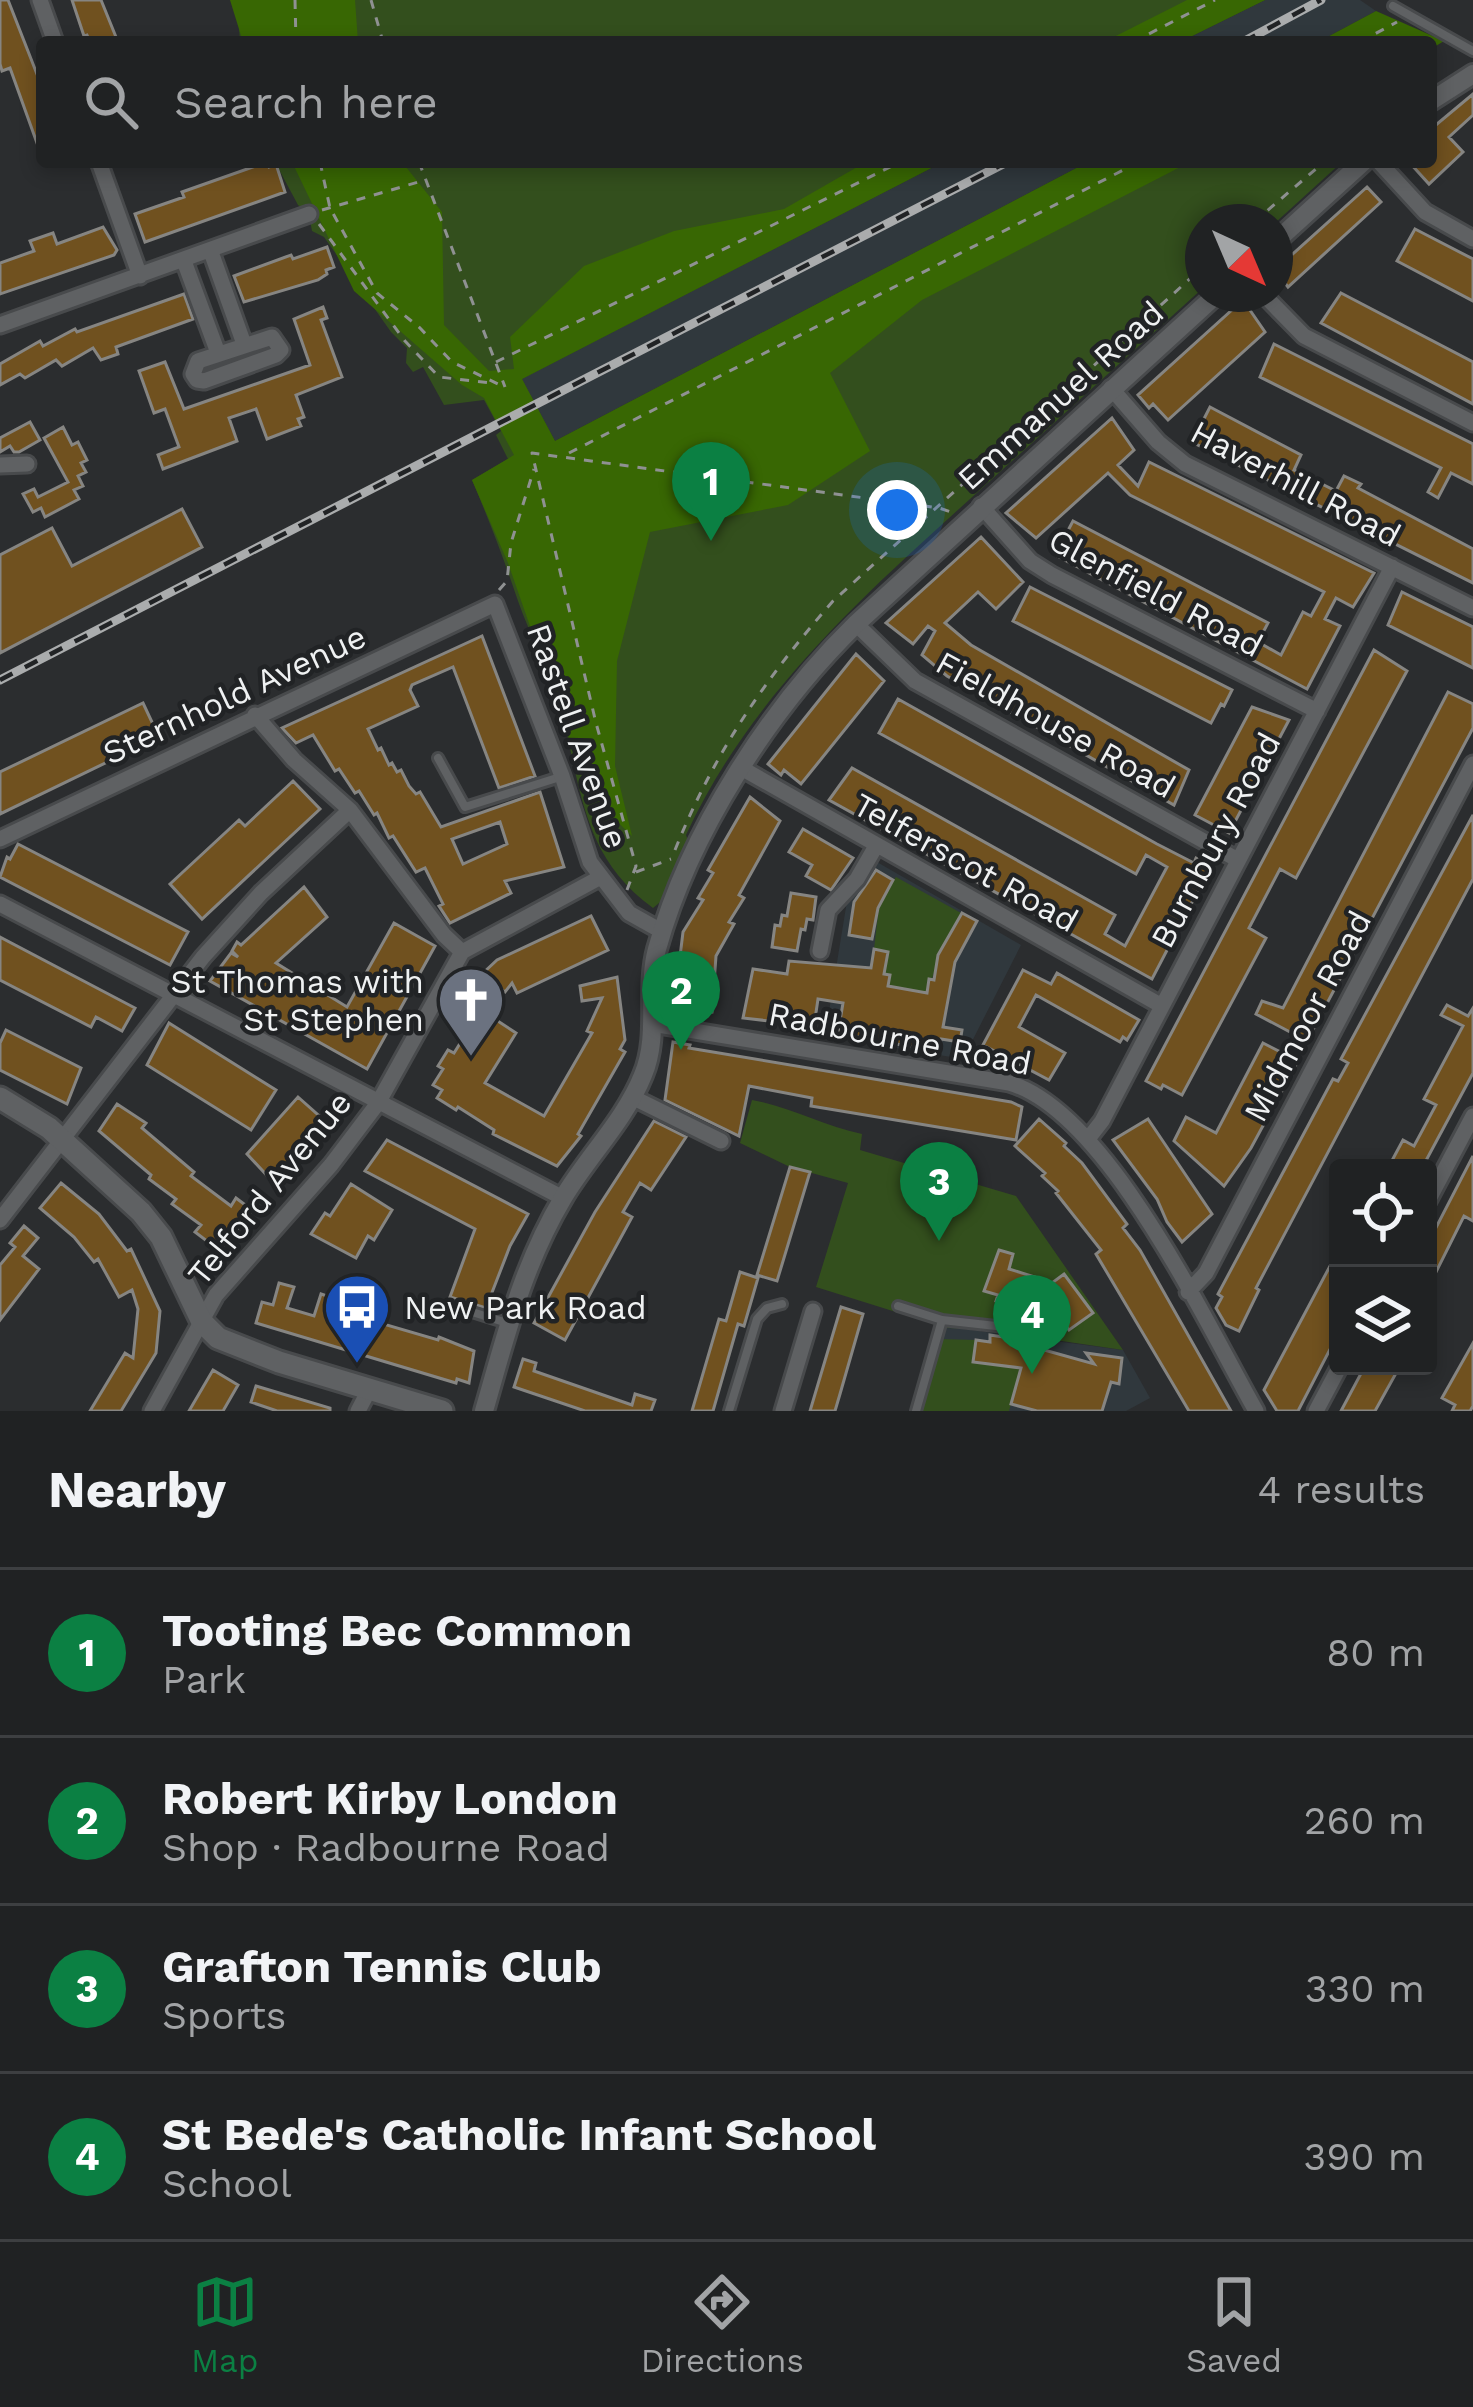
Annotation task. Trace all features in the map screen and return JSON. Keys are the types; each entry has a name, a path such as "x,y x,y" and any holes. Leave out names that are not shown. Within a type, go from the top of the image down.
{"main road":[{"path":"0,1098 61,1138 153,1226 202,1322 218,1338 442,1411"}],"street":[{"path":"40,0 54,36"},
{"path":"1437,97 1473,74"},
{"path":"101,168 140,276"},
{"path":"1293,226 1356,168"},
{"path":"1384,168 1425,212 1473,239"},
{"path":"0,326 309,214"},
{"path":"211,252 244,344"},
{"path":"184,261 218,353"},
{"name":"Emmanuel Road","path":"484,1411 524,1274 562,1198 632,1096 647,1066 653,972 663,932 700,844 787,700 856,624 1197,312"},
{"path":"1281,312 1304,336 1473,423"},
{"path":"272,337 281,350 197,380 193,374 198,361 218,353 272,337"},
{"name":"Haverhill Road","path":"1111,388 1176,458 1473,608"},
{"path":"0,465 28,464"},
{"name":"Glenfield Road","path":"981,506 1030,562 1317,711"},
{"name":"Burnbury Road","path":"1088,1139 1102,1121 1392,567"},
{"name":"Sternhold Avenue","path":"0,839 495,604"},
{"name":"Rastell Avenue","path":"495,604 598,878 629,913 663,932"},
{"name":"Fieldhouse Road","path":"856,624 916,681 1238,860"},
{"path":"255,716 294,760 350,810 462,952 598,878"},
{"name":"Midmoor Road","path":"1188,1292 1206,1273 1473,764"},
{"name":"Telferscot Road","path":"742,770 1162,1006"},
{"path":"0,1220 230,926 350,810"},
{"path":"820,951 827,910 857,879 876,846"},
{"path":"0,904 562,1198"},
{"name":"Telford Avenue","path":"152,1411 223,1287 319,1180 378,1103 462,952"},
{"name":"Radbourne Road","path":"652,1024 1009,1083 1049,1101 1088,1139 1134,1204 1256,1411"},
{"path":"632,1096 721,1141"},
{"path":"1437,1184 1473,1116"},
{"path":"783,1411 813,1311"},
{"path":"1316,1411 1335,1375"},
{"path":"358,1411 370,1388"}],"lane":[{"path":"1393,6 1473,51"},
{"path":"439,758 465,807 562,776"},
{"path":"450,1304 508,1324"},
{"path":"729,1411 758,1319 767,1308 782,1304"},
{"path":"898,1306 942,1320 1005,1327 1054,1322"},
{"path":"916,1411 942,1320"}],"path":[{"path":"295,0 296,36"},
{"path":"371,0 381,36"},
{"path":"1145,36 1215,0"},
{"path":"1372,36 1410,17"},
{"path":"321,168 330,208 376,293 421,328 452,362 505,387 421,168"},
{"path":"496,362 888,168"},
{"path":"565,456 1127,168"},
{"path":"1275,204 1317,168"},
{"path":"309,214 424,181"},
{"path":"309,214 328,231 360,283 439,377 498,384"},
{"path":"626,891 636,866 596,723 532,453 939,508 955,514"},
{"path":"495,604 507,581 511,544 535,465"}],"shaded area":[{"path":"1265,0 1360,0 1376,11 1329,36 1192,36"},
{"path":"931,168 1077,168 555,441 521,379"},
{"path":"870,858 1021,945 963,1059 825,1036 847,901"},
{"path":"941,1326 1123,1350 1150,1398 1126,1411 916,1411"}],"green space":[{"path":"230,0 355,0 358,36 241,36"},
{"path":"237,0 1265,0 1192,36 240,36"},
{"path":"1187,0 1265,0 1192,36 1116,36"},
{"path":"1376,11 1433,36 1370,36 1329,36"},
{"path":"278,168 931,168 522,379 555,441 1077,168 1335,168 1293,207 1185,204 1185,304 896,567 815,648 743,736 713,784 686,835 689,843 664,899 653,908 610,865 597,841 555,691 472,480 508,459 496,435 501,431 484,400 444,405 423,367 413,372 406,363 407,348 324,237 312,231 309,214 298,205"},
{"path":"295,168 407,168 442,212 444,325 489,371 514,369 510,337 584,266 674,231 784,209 856,168 931,168 522,379 555,441 1077,168 1178,168 922,300 830,373 870,451 788,505 650,532 617,661 615,766 632,836 588,793 508,563 472,480 514,455 484,398 462,385 354,291"},
{"path":"896,877 961,913 927,993 888,986 890,976 884,974 888,952 874,949 880,899"},
{"path":"752,1100 862,1134 860,1150 1016,1196 1123,1350 947,1328 816,1287 848,1183 790,1167 740,1143"},
{"path":"937,1339 976,1340 974,1362 1021,1368 1009,1411 916,1411"}],"building":[{"path":"0,0 8,0 36,72 36,140 10,68 2,71"},
{"path":"72,0 101,0 116,36 84,36"},
{"path":"1473,94 1473,115 1449,137 1463,152 1429,184 1414,168 1437,168 1437,124"},
{"path":"250,168 277,168 285,192 145,242 135,214 184,197 182,192"},
{"path":"1367,187 1381,202 1293,282 1293,254"},
{"path":"103,227 117,250 114,255 0,294 0,263 34,251 30,241 53,233 57,244"},
{"path":"1415,229 1473,259 1473,301 1397,261"},
{"path":"327,247 334,267 318,280 244,302 234,276"},
{"path":"1341,293 1473,362 1473,404 1321,323"},
{"path":"184,294 193,319 116,347 118,354 101,360 93,348 62,366 56,360 25,378 20,374 0,385 0,364 40,341 43,346 75,329"},
{"path":"323,307 327,318 321,320 342,377 296,395 304,417 298,419 301,426 267,439 256,409 229,418 237,441 163,469 158,455 179,447 165,409 154,413 139,371 165,362 184,409 310,365 294,319"},
{"path":"1230,312 1251,312 1265,332 1168,420 1138,395"},
{"path":"1274,344 1473,444 1473,484 1451,473 1438,498 1428,492 1441,468 1260,377"},
{"path":"1210,407 1301,455 1294,470 1336,491 1344,476 1473,549 1473,583 1192,442"},
{"path":"1112,418 1134,450 1118,465 1138,486 1149,462 1374,573 1353,607 1336,598 1325,619 1340,626 1307,689 1055,555 1073,521 1268,623 1258,642 1281,655 1303,612 1311,616 1324,592 1130,495 1108,473 1036,538 1006,513"},
{"path":"30,422 40,440 19,452 10,446 0,452 0,438"},
{"path":"63,427 72,445 78,442 87,460 81,463 86,472 78,476 83,486 74,490 79,499 45,517 41,508 33,512 23,494 34,489 38,497 68,482 44,438"},
{"path":"182,509 202,547 0,653 0,555 52,528 72,566"},
{"path":"981,537 1023,582 996,609 978,592 945,623 971,645 1189,770 1174,805 947,676 922,655 935,631 928,626 913,644 886,623"},
{"path":"1030,587 1232,690 1224,706 1211,723 1013,621"},
{"path":"1402,592 1473,627 1473,668 1388,625"},
{"path":"482,636 535,776 499,788 453,667 412,685 418,706 368,729 389,765 401,770 416,794 420,792 441,827 540,792 564,867 505,881 511,893 450,923 425,868 416,872 393,836 389,838 377,813 339,769 335,771 313,735 296,743 282,728","holes":["500,822 507,844 463,864 452,839"]},
{"path":"1374,650 1407,671 1296,878 1280,869 1249,928 1266,938 1182,1095 1163,1085 1161,1089 1146,1081"},
{"path":"856,654 884,681 801,784 784,770 781,775 768,764"},
{"path":"1448,692 1473,704 1473,728 1307,1041 1256,1014 1262,1001 1283,1008"},
{"path":"898,699 1157,844 1194,863 1196,858 1211,866 1152,979 829,800 852,768 1115,915 1105,934 1125,946 1167,867 1146,855 1136,874 879,733"},
{"path":"143,703 159,737 0,814 0,772"},
{"path":"1252,707 1289,720 1229,833 1195,815"},
{"path":"293,781 320,809 202,919 170,884 239,820 245,826"},
{"path":"750,797 780,821 739,895 744,898 716,956 712,1012 673,1014 683,932 703,900 698,898 713,873 708,870"},
{"path":"1473,815 1473,879 1256,1288 1239,1331 1226,1325 1216,1308 1222,1297 1218,1294 1333,1079 1338,1081 1348,1063 1341,1059"},
{"path":"803,829 853,858 831,890 806,876 812,865 789,852"},
{"path":"18,844 188,932 170,965 0,877"},
{"path":"876,870 893,880 878,908 872,939 849,935 854,902"},
{"path":"304,887 327,917 276,963 347,1007 394,923 435,946 367,1069 210,981 231,953 238,957 232,951 237,942 241,945"},
{"path":"791,893 816,897 813,920 807,919 805,930 801,929 797,951 772,947 775,925 780,926 782,915 787,916"},
{"path":"962,913 977,921 955,962 943,1027 962,1030 960,1042 941,1039 939,1052 838,1033 843,1003 818,999 814,1026 743,1018 753,969 787,974 789,961 871,968 874,949 888,952 884,974 890,975 888,986 927,993 938,955"},
{"path":"591,916 608,950 517,993 512,983 505,992 481,975 497,960"},
{"path":"0,937 135,1008 122,1031 96,1017 91,1027 0,980"},
{"path":"1023,970 1051,984 1057,973 1139,1020 1127,1040 1123,1037 1120,1042 1036,995 1019,1027 1065,1053 1049,1080 983,1045"},
{"path":"617,977 625,1040 620,1049 625,1052 581,1136 557,1166 493,1134 494,1130 437,1098 442,1090 433,1085 443,1069 438,1066 448,1050 454,1053 481,1010 516,1033 485,1083 544,1116 592,1033 587,1031 602,998 582,1001 580,986"},
{"path":"1447,1005 1468,1016 1473,1008 1473,1073 1427,1159 1393,1159 1403,1140 1414,1146 1436,1105 1424,1099 1463,1026 1441,1015"},
{"path":"169,1023 276,1090 251,1130 147,1065"},
{"path":"6,1030 81,1068 67,1104 0,1070 0,1043"},
{"path":"673,1042 1011,1102 1022,1107 1016,1140 811,1106 812,1098 749,1086 739,1136 665,1100"},
{"path":"1263,1043 1298,1061 1251,1148 1224,1186 1174,1141 1186,1117 1216,1133"},
{"path":"298,1097 326,1122 273,1182 247,1154"},
{"path":"117,1104 146,1123 142,1128 194,1172 191,1176 231,1206 236,1198 252,1210 220,1251 195,1232 201,1225 172,1204 176,1199 99,1131"},
{"path":"1039,1119 1066,1143 1127,1224 1123,1228 1231,1411 1189,1411 1096,1254 1101,1250 1042,1176 1045,1173 1015,1146"},
{"path":"1148,1119 1212,1214 1182,1242 1113,1140"},
{"path":"654,1121 686,1137 651,1190 640,1183 623,1212 632,1217 565,1340 534,1323 595,1212"},
{"path":"387,1140 528,1214 486,1308 450,1297 475,1229 365,1171"},
{"path":"1473,1156 1473,1221 1464,1216 1437,1270 1437,1226"},
{"path":"790,1167 810,1172 777,1281 757,1275"},
{"path":"61,1183 99,1214 127,1251 131,1249 160,1311 156,1353 121,1411 90,1411 125,1353 133,1358 138,1309 132,1290 119,1297 98,1259 94,1262 40,1208"},
{"path":"351,1184 392,1210 356,1258 311,1234"},
{"path":"24,1226 38,1238 23,1256 39,1269 0,1320 0,1265"},
{"path":"999,1250 1013,1254 1009,1269 1038,1278 1028,1311 996,1301 998,1295 984,1291"},
{"path":"1329,1268 1329,1351 1298,1411 1277,1411 1264,1390"},
{"path":"740,1272 758,1278 744,1326 738,1324 713,1411 692,1411 719,1319 726,1321"},
{"path":"1064,1274 1093,1313 1069,1330 1041,1291"},
{"path":"279,1283 294,1287 287,1308 314,1316 321,1294 336,1299 329,1321 366,1333 370,1320 474,1351 469,1383 256,1323 262,1302 273,1305"},
{"path":"841,1307 863,1314 835,1411 810,1411"},
{"path":"990,1335 1030,1341 1030,1346 1094,1364 1086,1353 1122,1358 1119,1384 1111,1382 1102,1411 1037,1411 1011,1404 1021,1368 973,1362 976,1340 990,1342"},
{"path":"1473,1343 1473,1406 1470,1411 1452,1411 1455,1405 1442,1398"},
{"path":"523,1359 536,1363 534,1371 632,1405 635,1394 655,1400 651,1411 585,1411 514,1387"},
{"path":"213,1370 238,1385 223,1411 189,1411"},
{"path":"1360,1375 1395,1375 1375,1411 1341,1411"},
{"path":"256,1386 330,1411 277,1411 251,1402"}],"railway":[{"path":"1254,36 1321,0"},
{"path":"0,680 995,168"}],"place":[{"name":"Tooting Bec Common","path":"711,541"},
{"name":"Robert Kirby London","path":"681,1050"},
{"name":"St Thomas with St Stephen","path":"471,1059"},
{"name":"Grafton Tennis Club","path":"939,1241"},
{"name":"New Park Road","path":"357,1366"},
{"name":"St Bede's Catholic Infant School","path":"1032,1374"}]}
